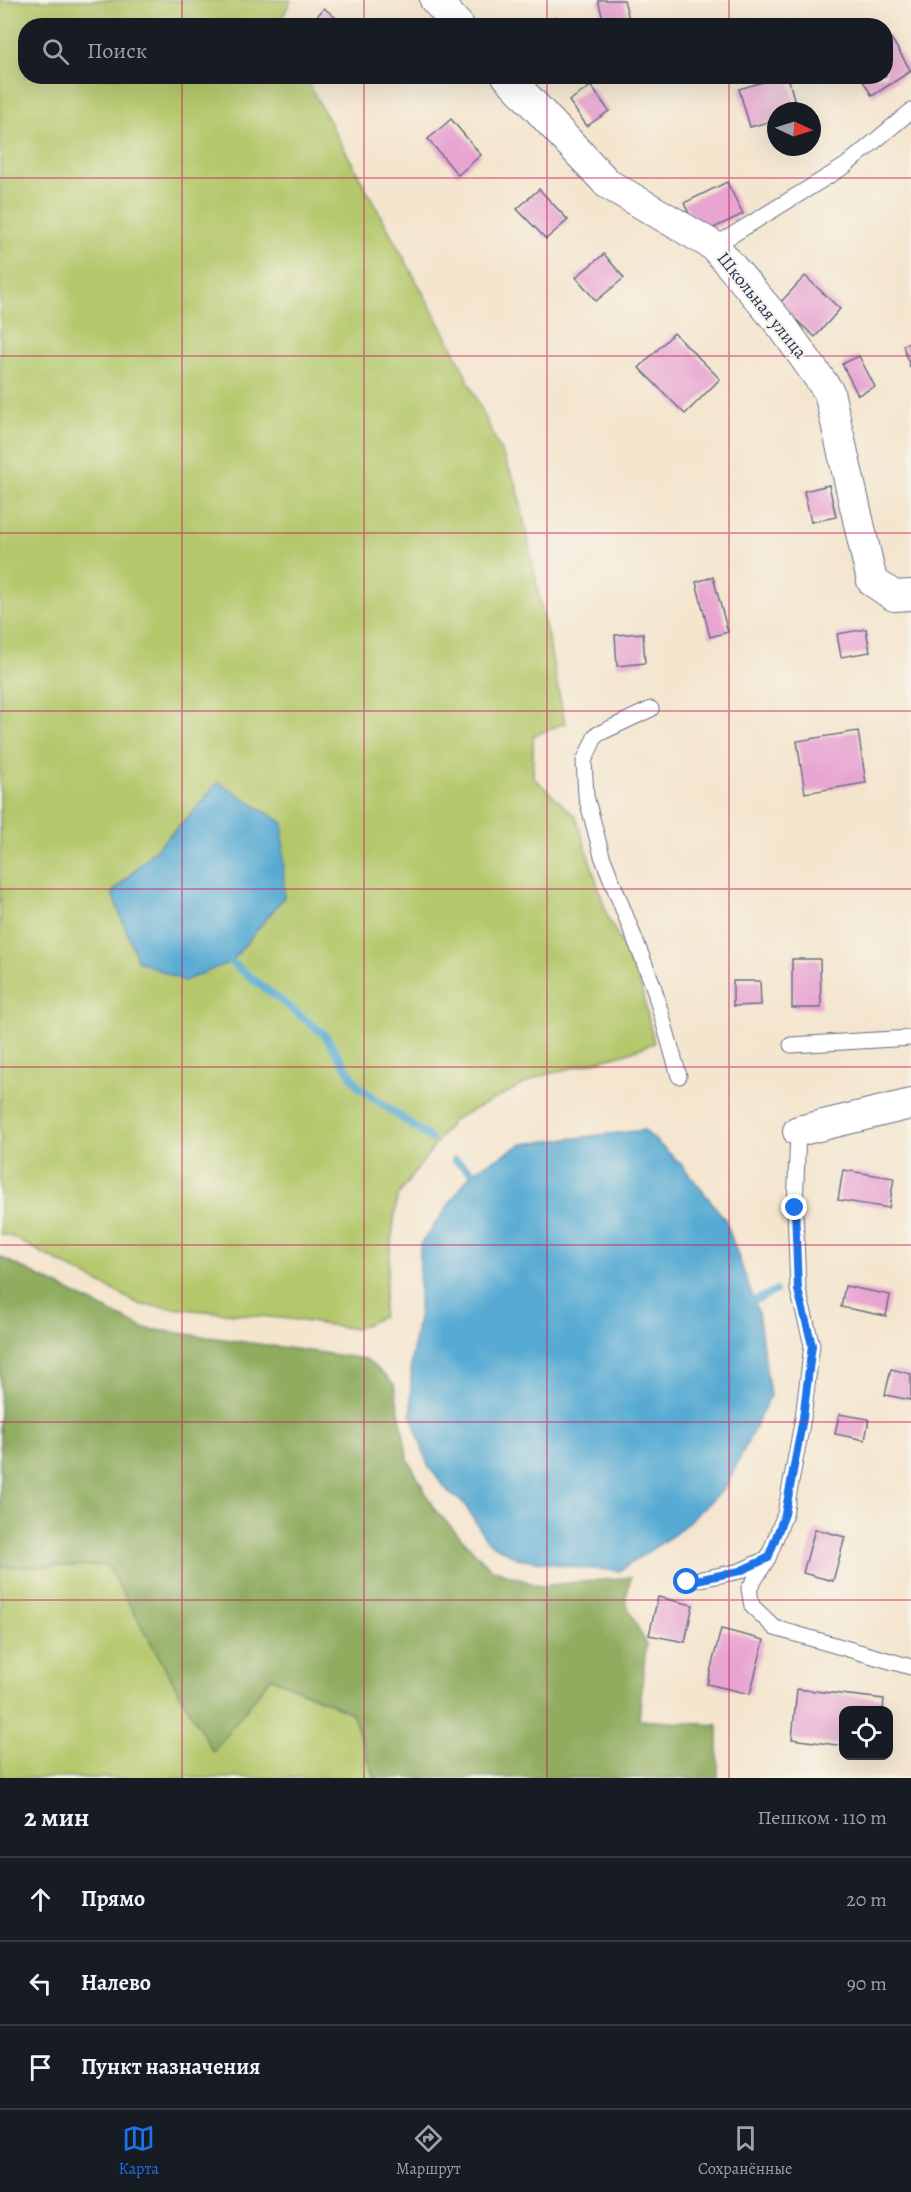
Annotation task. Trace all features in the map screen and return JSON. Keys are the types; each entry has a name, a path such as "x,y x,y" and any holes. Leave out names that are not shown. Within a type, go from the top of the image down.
{"street":[{"path":"435,0 452,18"},
{"name":"Школьная улица","path":"514,84 608,184 714,246 782,326 828,392 872,581 894,596 911,595"},
{"path":"798,1131 911,1104"}],"lane":[{"path":"714,246 845,166 911,111"},
{"path":"651,709 597,735 584,761 584,772 586,796 602,856 653,985 679,1076"},
{"path":"791,1045 911,1038"},
{"path":"798,1131 795,1208 798,1290 812,1345 803,1418 785,1514 768,1558 749,1589 752,1606 775,1628 911,1667"},
{"path":"687,1582 740,1571 768,1558"}],"green space":[{"path":"0,0 291,0 282,18 18,18 18,84 309,84 453,348 517,486 565,723 533,736 533,777 576,817 608,918 638,974 654,1043 624,1054 538,1077 453,1120 397,1197 382,1317 355,1329 290,1319 141,1305 10,1236 0,1234","holes":["191,814 138,961 112,893"]},
{"path":"0,1257 143,1328 366,1359 394,1384 408,1459 434,1509 490,1568 539,1586 631,1577 625,1601 646,1644 639,1720 718,1725 718,1778 375,1778 352,1713 271,1677 213,1752 107,1565 0,1567"},
{"path":"107,1565 213,1752 270,1677 352,1713 375,1778 0,1778 0,1567"}],"water":[{"path":"218,782 283,823 284,897 231,962 184,981 138,961 112,893 191,814"},
{"path":"644,1130 681,1164 725,1219 758,1312 770,1396 726,1487 675,1534 619,1571 581,1568 517,1558 488,1542 463,1502 450,1494 428,1466 411,1414 411,1362 419,1311 420,1245 472,1172 522,1144"}],"building":[{"path":"598,0 624,0 629,18 603,18"},
{"path":"324,8 336,18 316,18"},
{"path":"893,41 911,71 893,83"},
{"path":"756,84 790,84 795,102 767,102 767,122 750,127 739,89"},
{"path":"865,84 891,84 872,96"},
{"path":"591,86 609,111 587,126 569,101"},
{"path":"451,119 481,155 458,175 428,139"},
{"path":"727,182 743,214 699,235 684,203"},
{"path":"539,189 568,220 546,239 517,209"},
{"path":"604,254 624,278 596,301 576,277"},
{"path":"805,276 840,309 815,337 779,304"},
{"path":"674,333 720,379 685,414 639,368"},
{"path":"911,342 911,367 910,367 903,345"},
{"path":"859,356 875,387 858,395 842,364"},
{"path":"829,485 836,517 811,522 804,491"},
{"path":"713,577 728,632 710,637 696,582"},
{"path":"866,629 870,652 841,657 837,634"},
{"path":"643,633 645,663 617,666 615,635"},
{"path":"858,731 866,783 805,793 797,741"},
{"path":"792,959 820,959 821,1008 792,1008"},
{"path":"733,981 760,981 761,1005 733,1006"},
{"path":"843,1170 894,1178 889,1208 838,1200"},
{"path":"845,1286 890,1295 886,1316 841,1307"},
{"path":"891,1369 911,1374 911,1400 885,1395"},
{"path":"839,1414 869,1419 865,1440 835,1434"},
{"path":"815,1529 845,1537 833,1581 803,1573"},
{"path":"658,1597 693,1605 685,1642 649,1635"},
{"path":"721,1629 764,1640 750,1694 707,1684"},
{"path":"797,1689 884,1699 883,1706 839,1706 839,1745 792,1739"}],"waterway":[{"path":"231,962 324,1034 359,1087 431,1139"},
{"path":"455,1160 472,1172"},
{"path":"754,1301 775,1291"}],"route":[{"path":"687,1582 740,1571 768,1558 785,1514 803,1418 812,1345 798,1290 795,1208"}]}
